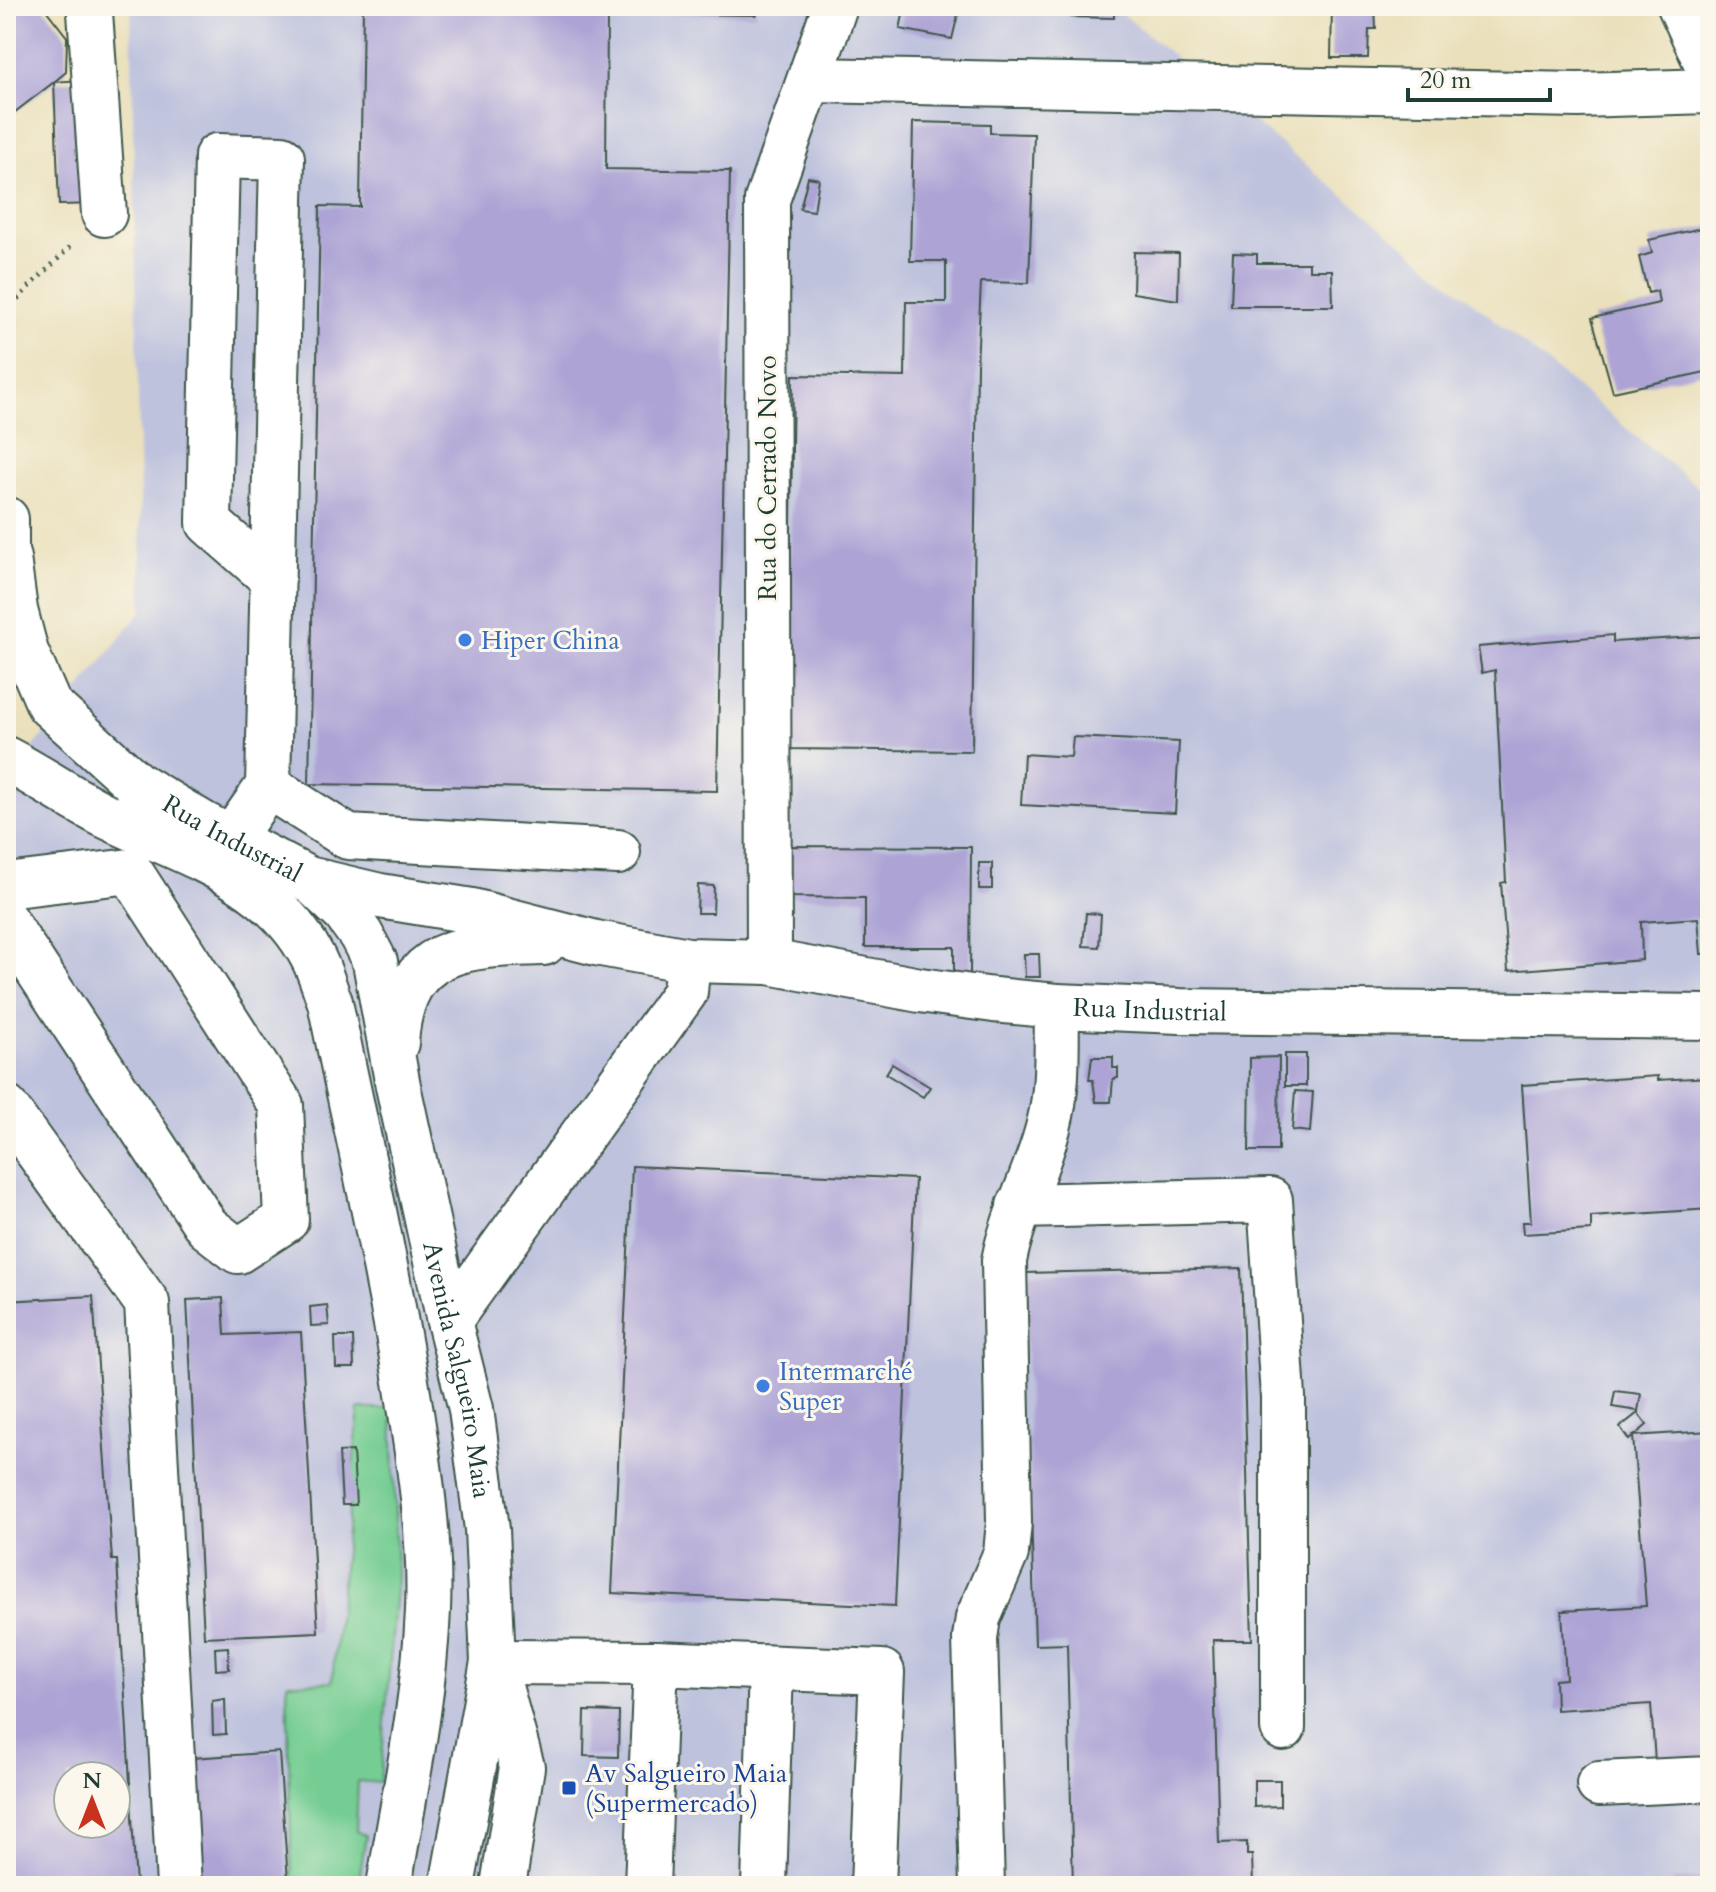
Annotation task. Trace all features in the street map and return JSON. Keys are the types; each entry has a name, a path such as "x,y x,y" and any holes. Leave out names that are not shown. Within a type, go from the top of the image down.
{"street":[{"name":"Rua do Cerrado Novo","path":"769,962 767,200 835,6"},
{"path":"1680,6 1710,71"},
{"path":"88,8 104,214"},
{"path":"811,80 1578,95 1710,91"},
{"path":"222,852 268,786 273,579 282,158 217,156 209,523 273,579"},
{"name":"Rua Industrial","path":"7,548 15,610 26,652 49,705 135,783 222,852 247,884 274,906"},
{"name":"Rua Industrial","path":"6,759 102,814 308,879 380,896 472,911 596,943 688,960 769,962 920,990 1057,1006 1180,1011 1710,1017"},
{"path":"268,786 348,837 618,852"},
{"path":"6,886 130,871 281,1105 286,1220 238,1251 207,1227 6,922"},
{"name":"Avenida Salgueiro Maia","path":"308,879 345,913 375,962 449,1321 471,1409 487,1529 493,1662 452,1886"},
{"name":"Avenida Salgueiro Maia","path":"274,906 295,929 313,957 330,1002 397,1324 421,1474 428,1610 417,1714 389,1886"},
{"name":"Rua Industrial","path":"394,1061 397,1015 417,976 433,961 456,951 489,944 596,943"},
{"path":"449,1321 685,992 688,960"},
{"path":"982,1886 975,1638 978,1618 999,1574 1007,1538 1004,1261 1010,1229 1049,1128 1055,1095 1057,1006"},
{"path":"6,1108 147,1303 179,1886"},
{"path":"1019,1206 1270,1200 1283,1397 1283,1728"},
{"path":"503,1886 522,1767 493,1662 656,1663 882,1672 873,1886"},
{"path":"647,1886 656,1663"},
{"path":"764,1886 771,1668"},
{"path":"1599,1784 1710,1779"}],"path":[{"path":"6,310 104,214"}],"shaded area":[{"path":"131,6 1113,6 1710,497 1710,1886 6,1886 6,782 142,610"}],"green space":[{"path":"359,1409 392,1409 397,1576 380,1783 358,1781 356,1831 366,1836 358,1886 292,1886 287,1683 332,1682"}],"building":[{"path":"6,6 43,6 67,37 66,72 6,119"},
{"path":"363,6 756,6 756,15 607,13 606,169 730,171 717,791 309,784 320,206 360,207"},
{"path":"905,6 960,6 952,39 900,29"},
{"path":"1070,6 1114,6 1114,18 1070,17"},
{"path":"1332,6 1375,6 1376,29 1369,29 1368,58 1331,58"},
{"path":"93,79 95,204 59,205 54,82"},
{"path":"913,122 990,124 990,133 1034,134 1029,283 981,282 977,365 972,751 788,749 793,375 905,377 906,302 946,302 946,261 910,261"},
{"path":"808,177 819,179 814,211 800,209"},
{"path":"1710,226 1710,371 1613,392 1592,318 1659,303 1657,291 1648,293 1639,257 1652,253 1649,240"},
{"path":"1134,252 1179,253 1178,300 1133,293"},
{"path":"1233,253 1257,254 1257,263 1309,263 1309,270 1332,270 1333,306 1231,306"},
{"path":"1613,635 1613,642 1710,636 1710,954 1701,954 1698,918 1641,922 1642,960 1508,971 1501,883 1506,882 1495,670 1482,673 1478,647"},
{"path":"1073,737 1179,742 1175,813 1021,805 1024,754 1071,757"},
{"path":"786,846 971,847 970,975 954,975 954,947 865,947 865,898 791,897"},
{"path":"979,863 992,863 992,889 979,889"},
{"path":"698,885 714,886 713,913 697,913"},
{"path":"1086,913 1101,914 1099,947 1083,946"},
{"path":"1024,954 1039,954 1040,977 1025,977"},
{"path":"1285,1054 1306,1054 1306,1086 1285,1086"},
{"path":"1092,1057 1113,1057 1113,1068 1118,1068 1118,1078 1113,1079 1111,1102 1096,1102 1093,1080 1089,1080"},
{"path":"1279,1057 1278,1151 1249,1151 1250,1058"},
{"path":"892,1064 930,1087 923,1097 886,1074"},
{"path":"1658,1076 1658,1080 1710,1077 1710,1209 1591,1217 1591,1230 1523,1234 1522,1222 1531,1222 1522,1085"},
{"path":"1295,1091 1313,1092 1310,1132 1292,1130"},
{"name":"Intermarché Super","path":"632,1166 915,1179 895,1606 612,1593"},
{"path":"1241,1268 1252,1640 1213,1640 1219,1843 1247,1842 1247,1855 1252,1855 1253,1886 1073,1886 1067,1644 1035,1645 1024,1273"},
{"path":"93,1296 112,1560 117,1560 129,1760 52,1760 52,1840 132,1840 132,1817 136,1886 6,1886 6,1301"},
{"path":"223,1298 225,1335 301,1332 318,1632 204,1637 187,1300"},
{"path":"327,1305 329,1325 311,1326 310,1307"},
{"path":"335,1337 353,1337 354,1368 336,1368"},
{"path":"1615,1391 1641,1394 1638,1411 1612,1407"},
{"path":"1638,1413 1647,1425 1629,1440 1620,1427"},
{"path":"1710,1431 1710,1758 1655,1762 1651,1704 1556,1710 1555,1680 1566,1679 1562,1611 1646,1606 1633,1436"},
{"path":"353,1451 356,1505 342,1505 339,1452"},
{"path":"228,1647 229,1669 216,1670 215,1648"},
{"path":"225,1699 226,1734 213,1735 212,1701"},
{"path":"585,1711 619,1712 618,1757 584,1756"},
{"path":"279,1752 288,1881 200,1886 192,1758"},
{"path":"1254,1780 1280,1780 1280,1806 1254,1807"},
{"path":"1705,1874 1710,1874 1710,1886 1673,1886 1673,1880 1705,1878"}],"place":[{"name":"Hiper China","path":"465,640"},
{"name":"Intermarché Super","path":"763,1386"},
{"name":"Av Salgueiro Maia (Supermercado)","path":"569,1788"}]}
